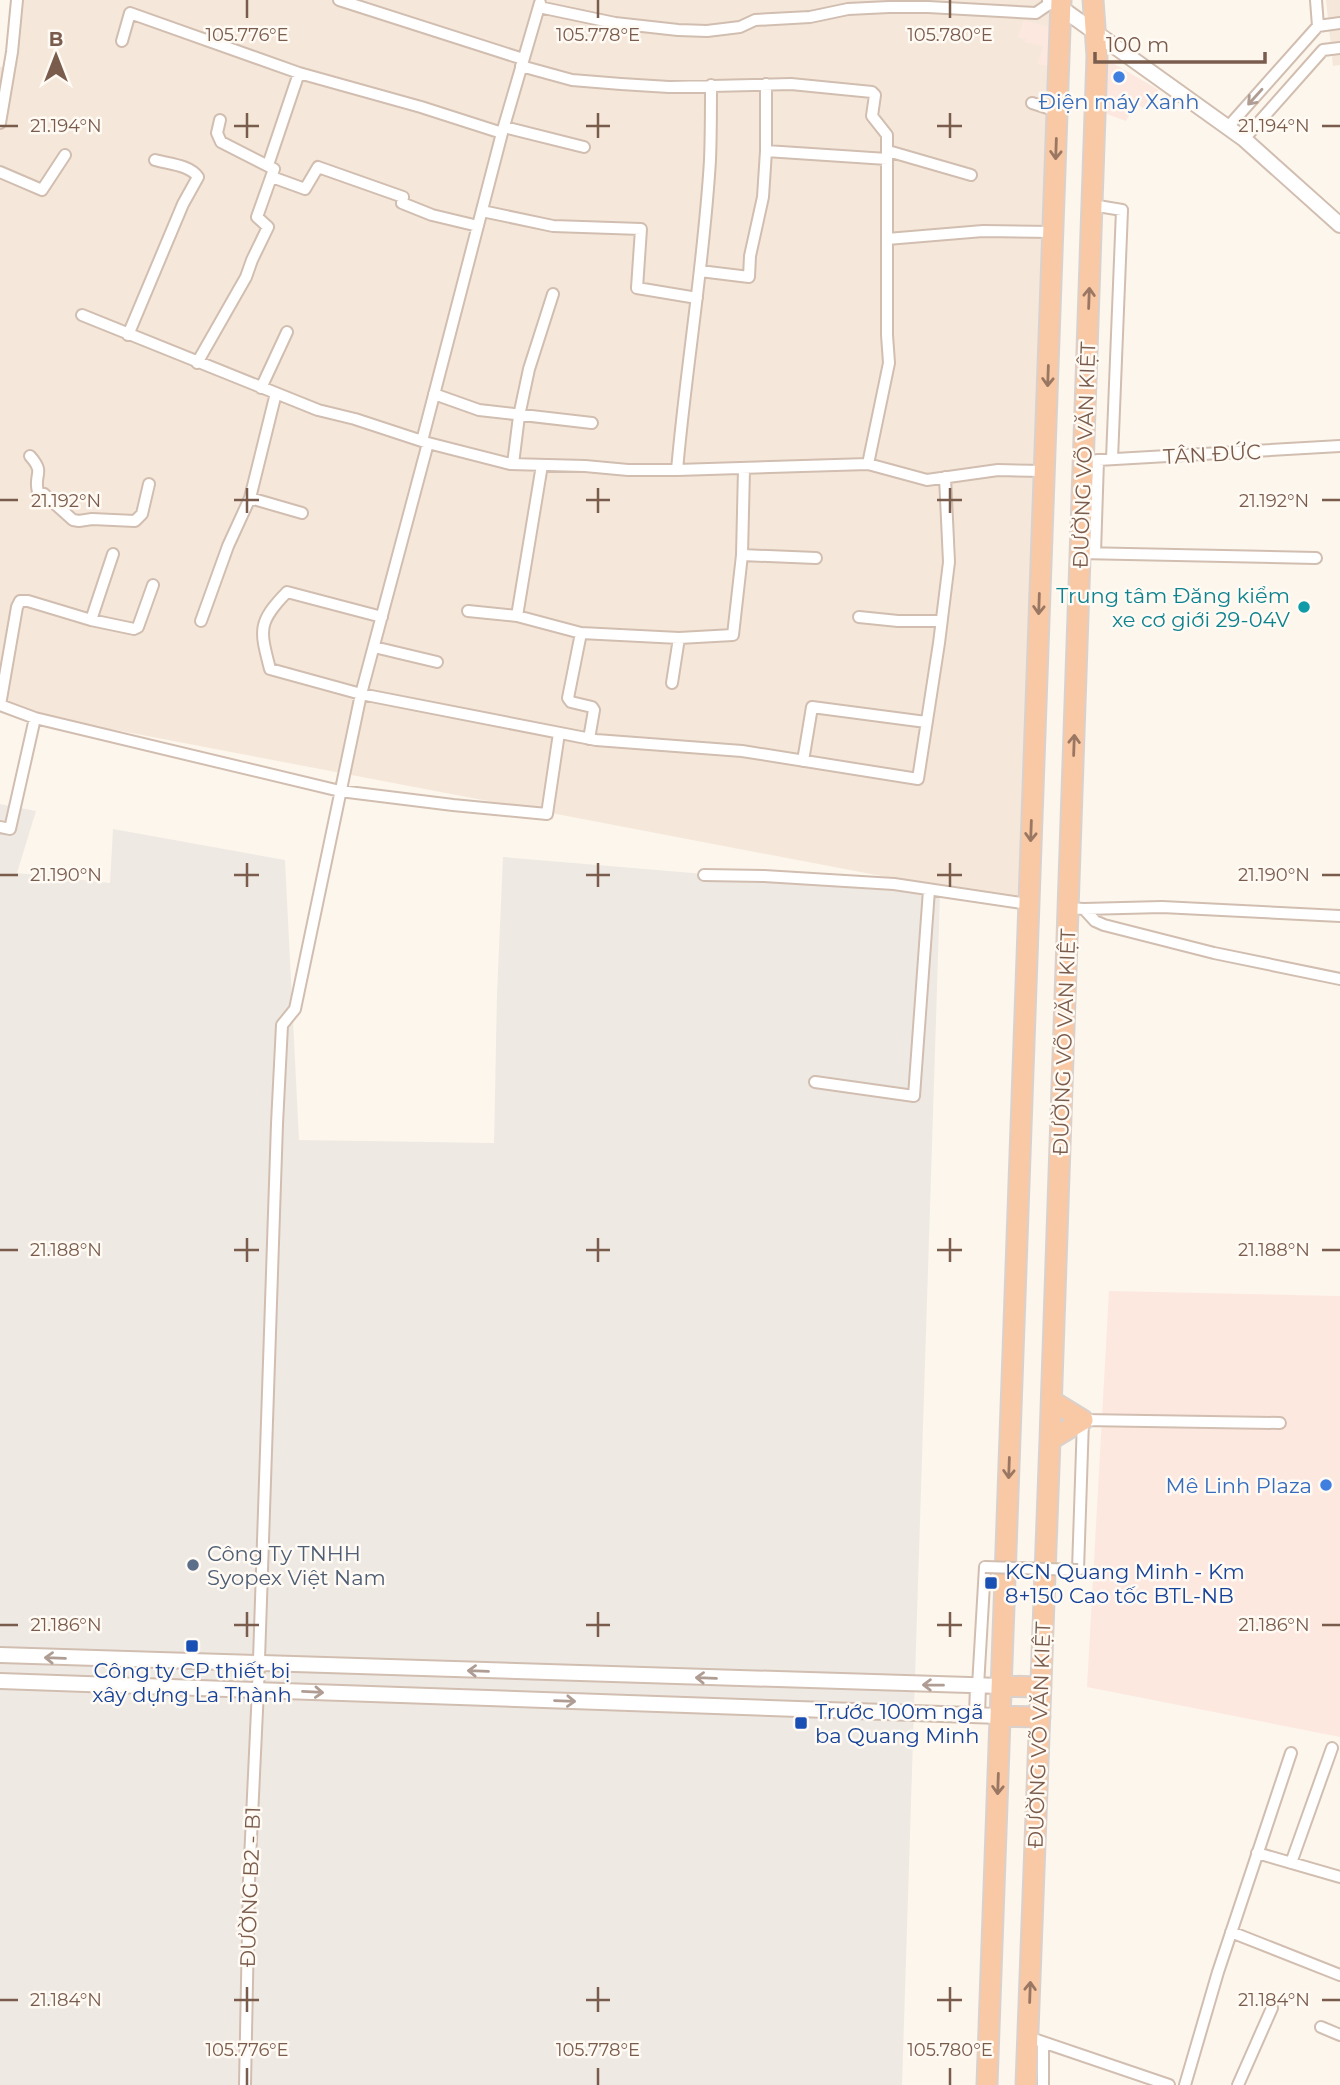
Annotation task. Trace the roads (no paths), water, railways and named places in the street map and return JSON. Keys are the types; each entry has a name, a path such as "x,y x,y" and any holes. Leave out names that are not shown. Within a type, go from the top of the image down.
{"highway":[{"name":"ĐƯỜNG VÕ VĂN KIỆT","path":"1026,2085 1035,2040 1043,1629 1056,1436 1060,1162 1076,908 1088,553 1092,205 1097,56 1093,0"},
{"name":"ĐƯỜNG VÕ VĂN KIỆT","path":"988,2085 1058,111 1056,2"},
{"path":"1056,1436 1083,1420 1057,1404"},
{"path":"1001,1686 1041,1687"},
{"path":"1000,1716 1040,1717"}],"street":[{"path":"0,123 12,52 17,0"},
{"path":"122,41 134,0"},
{"path":"339,0 361,3 572,80 669,87 766,84 872,92 875,95 872,116 887,135 889,363 868,464"},
{"path":"992,0 999,12"},
{"path":"1316,0 1318,26"},
{"path":"540,3 615,23 707,31 740,27 755,20 810,17 848,9 928,7 1036,13 1056,2 1244,139 1340,225"},
{"name":"ĐƯỜNG B2 - B1","path":"245,2085 249,1881 282,1025 295,1009 361,694 425,442 434,394 503,130 540,3"},
{"path":"130,13 299,73 503,130 584,147"},
{"path":"1228,127 1318,26 1340,23"},
{"path":"1244,139 1323,50 1340,48"},
{"path":"197,362 246,277 268,227 257,217 299,73"},
{"path":"700,271 749,277 750,256 763,197 766,84"},
{"path":"677,470 710,160 711,85"},
{"path":"1032,103 1058,111"},
{"path":"220,120 216,133 221,142 305,189 318,167 403,197 402,203 432,215 478,226"},
{"path":"766,151 888,155 971,175"},
{"path":"0,172 41,190 65,155"},
{"path":"128,335 183,204 198,177 190,169 155,160"},
{"path":"1092,205 1122,210 1112,459"},
{"path":"482,211 554,226 641,229 637,288 696,298"},
{"path":"887,239 983,231 1053,232"},
{"path":"513,464 529,369 553,294"},
{"path":"82,316 318,410 425,442 513,464 628,470 868,464 927,480 998,470 1044,471"},
{"path":"261,388 287,332"},
{"path":"201,621 228,546 250,498 276,393"},
{"path":"434,394 480,411 593,423"},
{"name":"TÂN ĐỨC","path":"1090,461 1340,446"},
{"path":"30,456 38,465 35,484 38,492 44,494 73,520 135,521 142,514 149,484"},
{"path":"517,616 542,465"},
{"path":"468,611 517,616 580,633 679,638 733,635 742,555 744,469"},
{"path":"382,617 287,592 271,609 261,633 270,669 361,694 589,739 742,751 918,779 948,562 945,477"},
{"path":"250,498 302,513"},
{"path":"1088,553 1316,558"},
{"path":"91,620 113,554"},
{"path":"742,555 816,558"},
{"path":"153,585 138,626 134,629 20,601 0,705 35,718 340,791 453,806 547,814 559,733"},
{"path":"859,617 941,621"},
{"path":"580,633 568,698 571,702 592,707 594,710 589,739"},
{"path":"672,683 679,638"},
{"path":"374,647 438,662"},
{"path":"803,761 812,707 926,722"},
{"path":"0,827 10,829 35,718"},
{"path":"704,875 868,883 1028,904"},
{"path":"815,1082 914,1096 929,890"},
{"path":"1076,908 1162,907 1340,916"},
{"path":"1076,908 1104,925 1214,953 1340,979"},
{"path":"977,1715 985,1567 1078,1570 1083,1420 1280,1423"},
{"path":"0,1656 1001,1686"},
{"path":"0,1681 1000,1716"},
{"path":"1291,1863 1332,1748"},
{"path":"1185,2085 1231,1932 1291,1753"},
{"path":"1258,1853 1340,1877"},
{"path":"1231,1932 1340,1975"},
{"path":"1238,2085 1272,2008"},
{"path":"1321,2027 1340,2035"},
{"path":"1043,2085 1035,2040 1169,2085"}],"place":[{"name":"Điện máy Xanh","path":"1119,77"},
{"name":"Trung tâm Đăng kiểm xe cơ giới 29-04V","path":"1304,607"},
{"name":"Mê Linh Plaza","path":"1326,1485"},
{"name":"Công Ty TNHH Syopex Việt Nam","path":"193,1565"},
{"name":"KCN Quang Minh - Km 8+150 Cao tốc BTL-NB","path":"991,1583"},
{"name":"Công ty CP thiết bị xây dựng La Thành","path":"192,1646"},
{"name":"Trước 100m ngã ba Quang Minh","path":"801,1723"}]}
